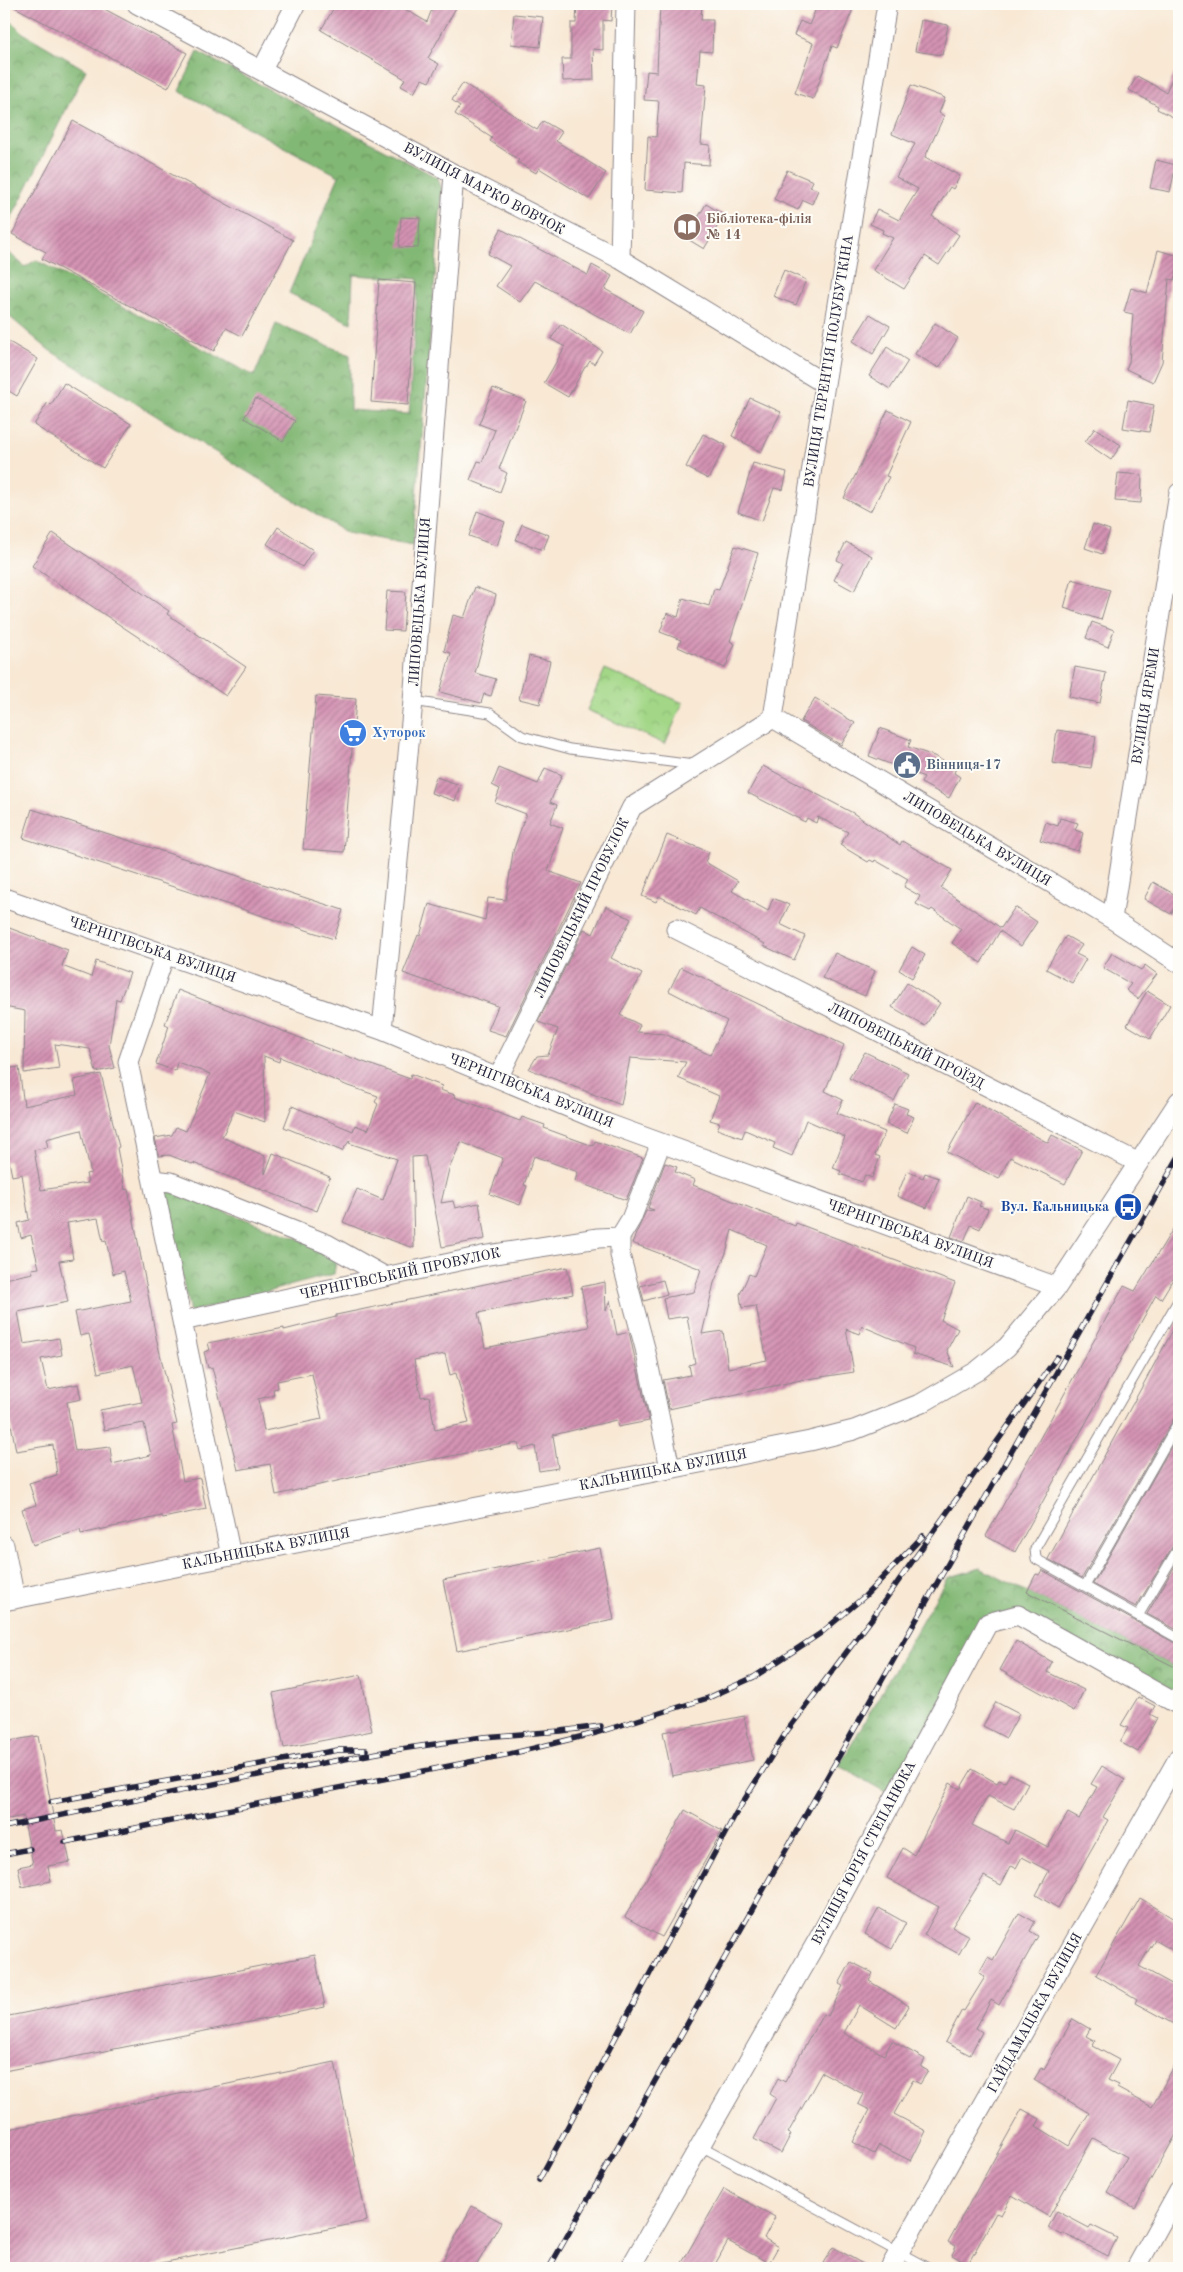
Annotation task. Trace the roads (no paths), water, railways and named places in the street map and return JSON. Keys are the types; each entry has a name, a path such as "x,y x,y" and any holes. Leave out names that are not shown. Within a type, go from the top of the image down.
{"street":[{"name":"ВУЛИЦЯ МАРКО ВОВЧОК","path":"137,4 454,174 620,259 824,384"},
{"path":"262,70 296,4"},
{"path":"620,259 626,4"},
{"name":"ВУЛИЦЯ ТЕРЕНТІЯ ПОЛУБУТКІНА","path":"773,718 824,384 887,4"},
{"name":"ЛИПОВЕЦЬКА ВУЛИЦЯ","path":"382,1030 413,701 454,174"},
{"name":"ВУЛИЦЯ ЯРЕМИ","path":"1112,919 1179,493"},
{"name":"ЛИПОВЕЦЬКА ВУЛИЦЯ","path":"773,718 1112,919 1179,963"},
{"name":"ЛИПОВЕЦЬКИЙ ПРОВУЛОК","path":"498,1078 632,807 773,718"},
{"name":"ЧЕРНІГІВСЬКА ВУЛИЦЯ","path":"4,898 382,1030 606,1123 1057,1287"},
{"name":"ЛИПОВЕЦЬКИЙ ПРОЇЗД","path":"676,929 1137,1162"},
{"path":"165,954 128,1062 231,1556"},
{"name":"КАЛЬНИЦЬКА ВУЛИЦЯ","path":"9,1600 832,1436 876,1422 922,1403 977,1371 1007,1347 1057,1287 1179,1100"},
{"path":"661,1143 631,1218 620,1237 620,1255 645,1348 670,1468"},
{"path":"153,1180 171,1182 327,1244 384,1276"},
{"name":"ЧЕРНІГІВСЬКИЙ ПРОВУЛОК","path":"182,1321 482,1256 598,1238 620,1237"},
{"path":"4,1545 9,1600"},
{"name":"ВУЛИЦЯ ЮРІЯ СТЕПАНЮКА","path":"630,2268 698,2145 818,1938 988,1623 1018,1615 1179,1705"},
{"name":"ГАЙДАМАЦЬКА ВУЛИЦЯ","path":"895,2260 1179,1757"},
{"path":"1136,2268 1179,2190"}],"lane":[{"path":"413,701 490,713 522,736 570,749 698,766"},
{"path":"1179,1299 1035,1549 1036,1559 1179,1637"},
{"path":"1085,1586 1179,1421"},
{"path":"1138,1616 1179,1547"},
{"path":"698,2145 895,2260 928,2268"}],"railway":[{"path":"549,2268 1179,1156"},
{"path":"539,2180 735,1815 787,1731 873,1617 1057,1357"},
{"path":"65,1842 510,1754 596,1733 708,1698 754,1677 821,1633 865,1596 923,1536"},
{"path":"4,1827 263,1774 394,1750 483,1737 601,1726"},
{"path":"51,1802 338,1750 366,1750"},
{"path":"4,1854 30,1849"}],"place":[{"name":"Бібліотека-філія № 14","path":"687,227"},
{"name":"Хуторок","path":"353,733"},
{"name":"Вінниця-17","path":"907,765"},
{"name":"Вул. Кальницька","path":"1128,1207"}]}
